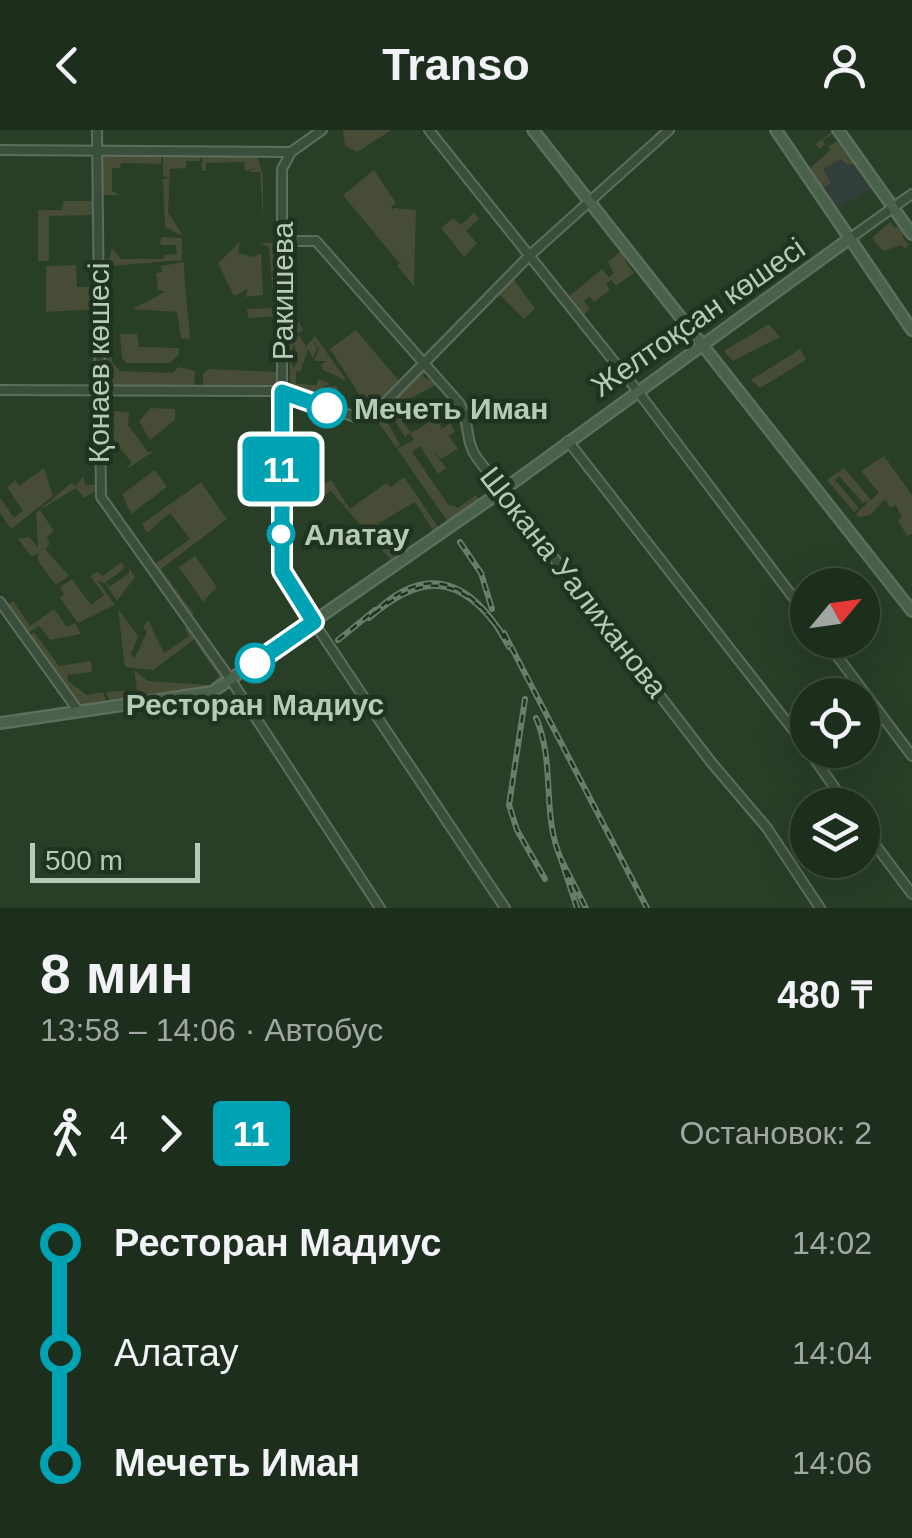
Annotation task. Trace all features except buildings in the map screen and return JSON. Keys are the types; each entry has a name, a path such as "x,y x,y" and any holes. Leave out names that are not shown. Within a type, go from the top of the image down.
{"main road":[{"path":"533,130 912,611"},
{"path":"776,130 912,330"},
{"path":"838,130 912,234"},
{"name":"Желтоқсан көшесі","path":"0,723 206,694 231,680 504,490 636,389 849,239"}],"street":[{"name":"Қонаев көшесі","path":"97,130 101,498 231,680 380,908"},
{"path":"0,150 276,153 292,151 322,130"},
{"path":"429,130 636,389 790,593"},
{"path":"0,390 282,392 366,418 378,412 529,256 669,130"},
{"name":"Ракишева","path":"292,151 282,169 282,571 504,908"},
{"path":"276,153 282,169"},
{"path":"849,239 912,194"},
{"name":"Шокана Уалиханова","path":"282,241 316,241 460,404 470,427 469,447 711,762 767,828 820,908"},
{"path":"0,400 16,390"},
{"path":"568,441 790,727"},
{"path":"0,602 79,713"},
{"path":"838,658 912,756"},
{"path":"60,716 66,696"},
{"path":"880,851 912,894"}],"shaded area":[{"path":"841,158 859,164 870,189 832,212 817,190 823,169"}],"green space":[{"path":"343,130 392,130 357,152 345,146"},
{"path":"834,130 876,186 870,189 859,165 846,164 841,159 823,169 831,183 817,190 805,173 830,150 828,146 837,141 852,157 835,133 823,140 825,145 819,149 816,144"},
{"path":"98,151 161,152 161,164 121,163 120,168 112,168 112,191 120,195 98,195"},
{"path":"163,152 200,154 200,161 186,161 186,168 170,169 170,178 163,176"},
{"path":"202,154 256,154 263,174 263,218 260,172 248,172 256,167 245,172 244,162 206,163 206,171 202,171"},
{"path":"374,170 396,203 391,207 394,212 393,208 416,210 414,286 397,266 403,260 399,263 343,195"},
{"path":"170,178 168,212 183,236 165,227 163,179"},
{"path":"63,201 95,201 95,215 49,216 49,261 38,261 38,210 62,210"},
{"path":"474,212 479,219 466,231 477,243 464,257 441,228 453,218 461,225"},
{"path":"890,222 895,228 903,223 912,242 907,233 902,236 909,245 905,249 901,245 883,251 872,238"},
{"path":"161,237 182,238 182,260 110,266 109,280 99,282 98,261 109,259 112,248 121,259 164,259 165,255 177,254 176,245 160,245"},
{"path":"240,242 238,253 254,257 261,253 263,295 245,297 248,289 234,296 218,263"},
{"path":"260,243 279,243 280,316 248,318 247,309 274,308 269,247"},
{"path":"624,248 630,254 625,260 634,273 616,286 611,280 606,284 610,290 594,302 590,297 584,301 590,309 582,316 568,297 602,269 609,277 614,273 608,262"},
{"path":"184,262 190,339 181,338 177,312 132,309 165,292 158,290 156,273 162,272 161,266"},
{"path":"76,265 77,287 97,287 96,309 46,312 46,266"},
{"path":"511,275 535,309 524,319 496,291"},
{"path":"299,322 303,330 293,337 299,335 307,348 315,336 347,381 323,370 321,365 327,361 314,361 319,349 313,340 317,349 313,358 308,349 300,372 296,371 296,384 316,385 319,379 331,384 322,387 336,386 348,407 290,387 290,360 294,368 298,361 294,344 290,359 289,325"},
{"path":"769,324 780,337 733,361 724,351"},
{"path":"356,330 402,384 372,414 330,349"},
{"path":"111,334 112,362 120,371 172,373 179,367 195,371 194,391 99,392 99,336"},
{"path":"120,334 137,334 139,347 179,348 179,355 170,363 127,363 122,358"},
{"path":"800,349 806,360 760,388 751,380"},
{"path":"424,366 428,371 422,376 438,384 409,399 398,413 395,408 383,414 400,445 396,448 374,416"},
{"path":"208,369 276,372 280,391 203,391 203,374"},
{"path":"151,408 175,409 175,420 150,440 139,421"},
{"path":"433,410 442,429 450,423 455,432 449,436 458,449 441,459 432,450 446,468 438,474 420,446 412,452 448,504 458,508 476,495 481,503 450,525 397,449 414,440 410,433 405,437 393,418 398,414 411,433 433,420"},
{"path":"114,411 129,412 128,425 148,452 154,451 126,470 131,462 114,440"},
{"path":"884,456 912,495 912,534 907,536 898,520 902,518 896,505 890,508 885,499 870,515 859,517 856,514 869,501 863,503 839,476 835,480 859,508 854,512 827,480 844,468 871,500 879,493 861,471"},
{"path":"44,468 53,496 11,529 0,513 0,498 14,518 23,511 7,487 15,480 19,486"},
{"path":"155,470 167,487 131,514 122,494"},
{"path":"83,476 85,485 95,485 96,491 84,498 76,488 40,510 54,531 47,537 50,544 45,549 69,576 56,585 38,561 38,553 32,557 18,539 29,537 38,547 36,513 71,483 76,486"},
{"path":"404,477 441,531 434,532 415,502 379,523 375,518 397,554 390,559 331,491 313,503 306,494 331,480 350,509 386,483 391,487"},
{"path":"201,482 227,519 161,569 194,614 189,619 155,564 190,539 170,513 147,533 142,524"},
{"path":"195,556 217,587 203,602 179,567"},
{"path":"122,562 124,569 106,582 109,587 129,573 129,567 135,577 117,601 105,583 98,581 115,605 78,623 60,598 64,594 60,587 72,579 91,605 104,595 90,576 97,572 103,576"},
{"path":"13,601 30,626 54,609 67,627 75,623 81,634 50,640 39,626 25,635 5,607"},
{"path":"118,609 138,636 131,654 135,658 148,620 164,653 189,636 185,629 191,625 199,636 153,670 125,667"},
{"path":"34,632 59,666 91,661 92,672 67,675 68,681 87,695 103,692 108,707 80,711 27,638"},
{"path":"200,638 229,680 210,692 112,707 106,692 137,690 134,670 148,681 210,685 219,676 195,642"}],"railway":[{"path":"460,542 481,573 492,609"},
{"path":"501,632 486,613 470,599 439,586 406,593 369,618 410,588 429,583 447,585 464,593 480,606 495,624 509,647"},
{"path":"338,640 375,610"},
{"path":"504,633 647,908"},
{"path":"525,699 509,805 517,830 545,879"},
{"path":"536,718 546,753 551,824 561,859"},
{"path":"577,908 561,859 586,908"}],"bus line":[{"name":"11","path":"255,663 314,622 282,575 282,392 327,408"}],"place":[{"name":"Мечеть Иман","path":"327,408"},
{"name":"Алатау","path":"281,534"},
{"name":"Ресторан Мадиус","path":"255,663"}]}
